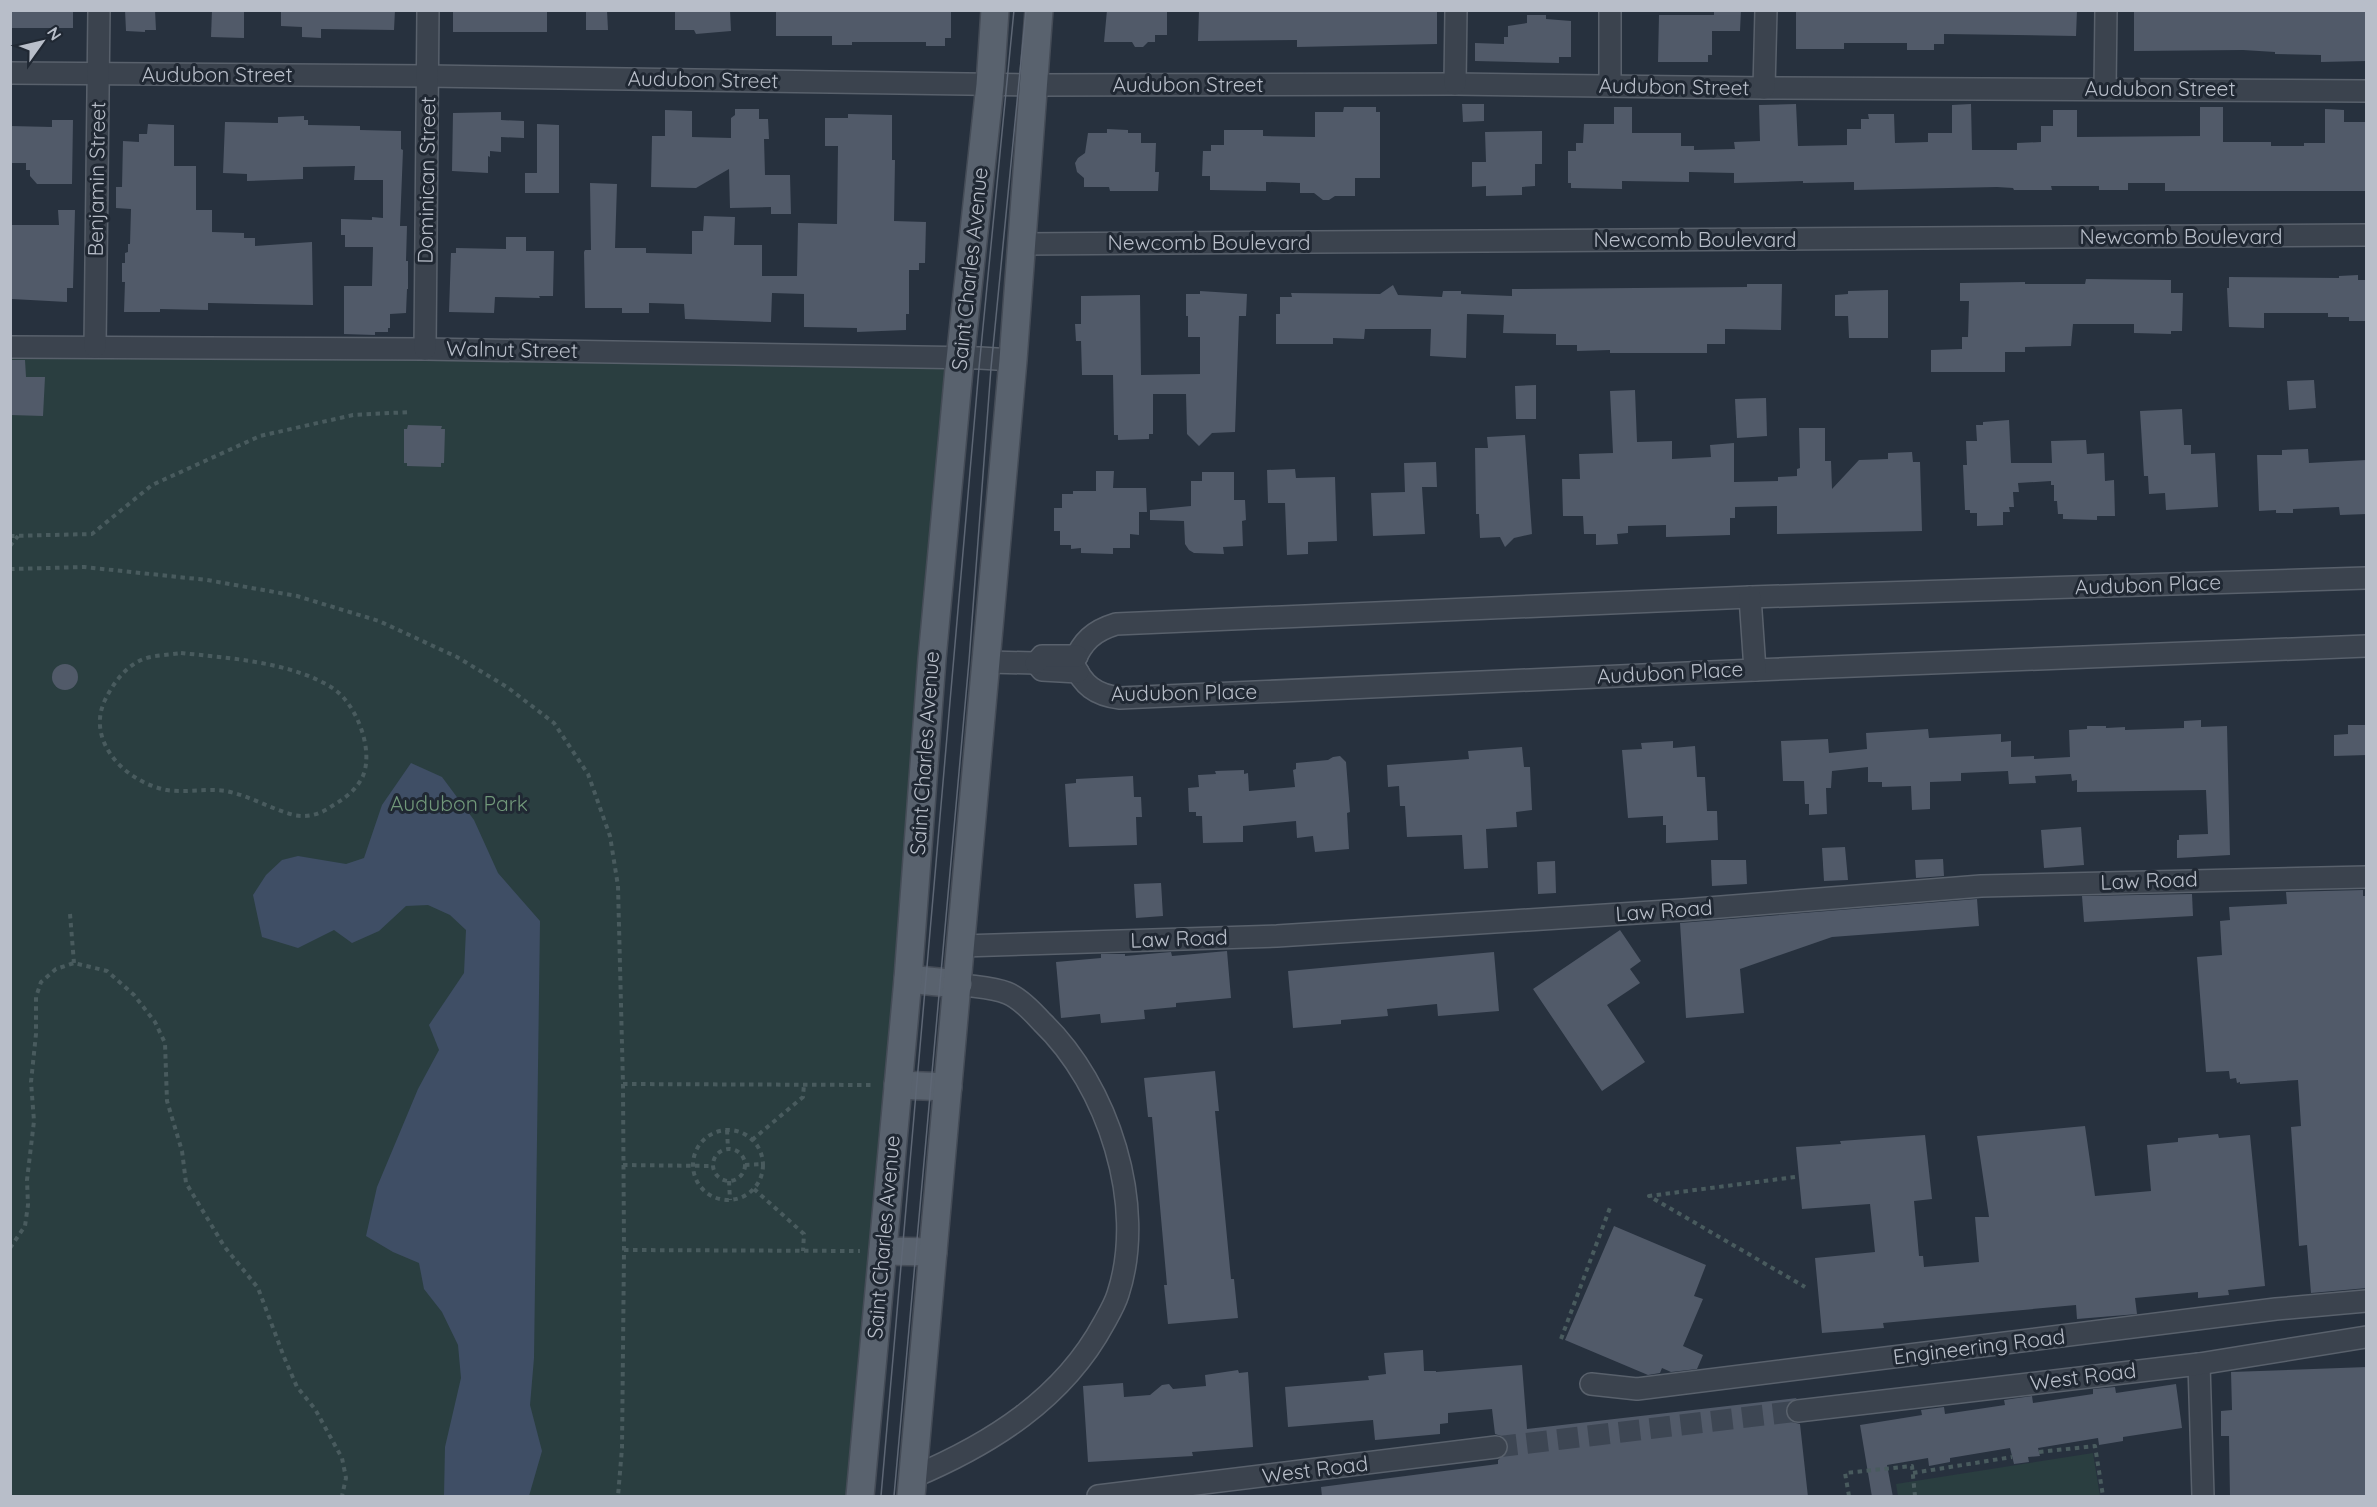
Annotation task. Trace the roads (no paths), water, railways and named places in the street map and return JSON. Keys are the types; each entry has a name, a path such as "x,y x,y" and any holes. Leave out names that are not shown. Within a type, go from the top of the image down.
{"main road":[{"name":"Saint Charles Avenue","path":"860,1497 908,979 932,659 960,358 990,85 995,10"},
{"path":"912,1487 987,662 1023,244 1032,85 1040,10"},
{"path":"908,979 958,984"},
{"path":"898,1085 948,1087"},
{"path":"883,1251 933,1252"}],"street":[{"name":"Benjamin Street","path":"94,347 99,10"},
{"name":"Dominican Street","path":"425,349 428,10"},
{"path":"1455,84 1456,10"},
{"path":"1610,10 1610,86"},
{"path":"1764,88 1766,10"},
{"path":"2105,89 2106,10"},
{"name":"Audubon Street","path":"10,74 428,76 990,85 1455,84 2367,91"},
{"name":"Newcomb Boulevard","path":"1023,244 2367,235"},
{"name":"Walnut Street","path":"10,347 425,349 1013,360"},
{"name":"Audubon Place","path":"2367,578 1750,597 1116,624 1091,634 1080,648 1077,664 1092,690 1107,697 1120,698 2367,646"},
{"name":"Audubon Place","path":"1750,597 1755,670"},
{"path":"987,662 1036,663 1042,656 1077,664"},
{"name":"Law Road","path":"962,946 1277,936 1683,910 1981,886 2367,877"},
{"path":"912,1487 996,1437 1033,1409 1065,1377 1094,1340 1118,1295 1126,1253 1126,1204 1119,1156 1102,1110 1073,1056 1054,1033 1008,993 958,984"},
{"name":"Engineering Road","path":"1591,1384 1637,1389 2276,1309 2367,1300"},
{"name":"West Road","path":"1798,1411 2199,1364 2367,1337"},
{"path":"2199,1364 2203,1497"},
{"name":"West Road","path":"1098,1497 1496,1447"}],"water":[{"path":"411,763 442,777 474,820 498,873 540,921 534,1358 530,1405 542,1451 529,1496 444,1496 445,1447 461,1378 458,1345 442,1312 424,1289 419,1263 393,1252 366,1236 377,1187 418,1089 439,1050 429,1025 464,973 466,930 450,915 428,905 406,906 379,931 352,943 334,930 298,948 262,937 253,895 266,875 282,860 298,856 346,864 364,858 382,805"}],"tunnel":[{"path":"1496,1447 1798,1411"}],"tram line":[{"path":"881,1496 979,368 1014,10"},
{"path":"894,1496 969,661 991,368 1026,10"}],"park label":[{"name":"Audubon Park","path":"459,804"}]}
